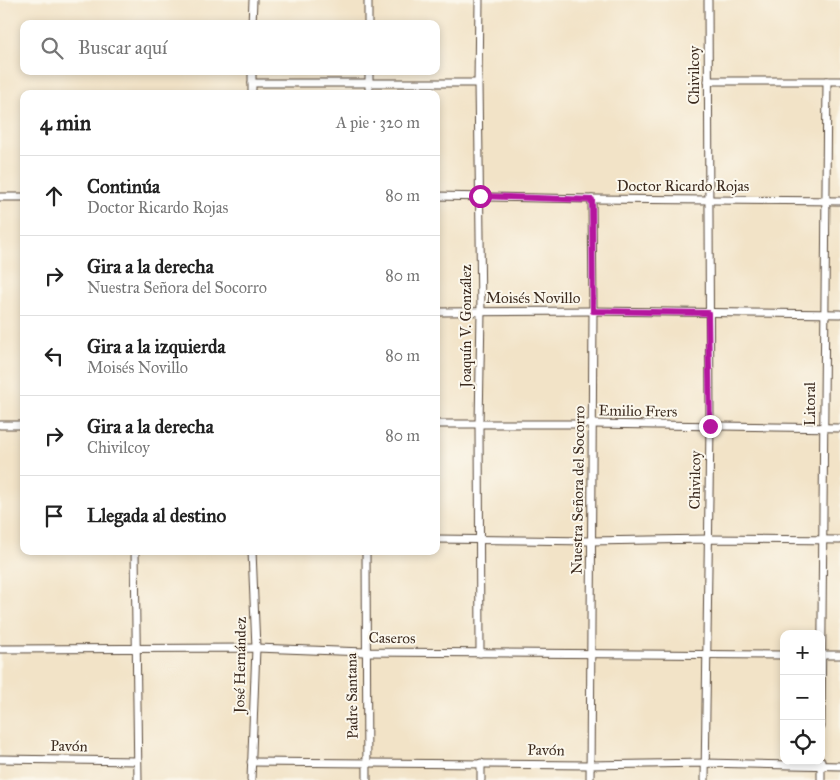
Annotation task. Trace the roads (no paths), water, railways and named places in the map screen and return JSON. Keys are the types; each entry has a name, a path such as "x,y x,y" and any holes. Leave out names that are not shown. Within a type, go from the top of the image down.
{"street":[{"path":"252,20 253,0"},
{"path":"368,0 368,20"},
{"name":"Joaquín V. González","path":"479,0 478,83 481,312 479,423 480,653"},
{"name":"Chivilcoy","path":"705,780 710,426 708,0"},
{"path":"252,75 252,90"},
{"path":"369,75 369,90"},
{"path":"708,81 840,81"},
{"name":"Litoral","path":"822,630 826,81"},
{"path":"252,83 478,83"},
{"name":"Doctor Ricardo Rojas","path":"440,196 592,200 840,202"},
{"path":"0,197 20,197"},
{"name":"Nuestra Señora del Socorro","path":"590,780 592,200"},
{"name":"Moisés Novillo","path":"440,312 593,311 840,314"},
{"name":"Emilio Frers","path":"440,424 840,428"},
{"path":"0,426 20,425"},
{"path":"440,539 590,541 708,539 840,540"},
{"path":"135,555 138,780"},
{"name":"José Hernández","path":"251,780 256,648 252,555"},
{"name":"Padre Santana","path":"366,555 367,780"},
{"name":"Caseros","path":"0,649 256,648 365,652 780,655"},
{"path":"825,655 840,655"},
{"name":"Litoral","path":"821,720 822,675"},
{"name":"Pavón","path":"0,759 138,761"},
{"name":"Pavón","path":"251,762 590,765 780,764"},
{"path":"481,763 481,780"},
{"name":"Pavón","path":"825,764 840,766"},
{"path":"821,765 821,780"}]}
